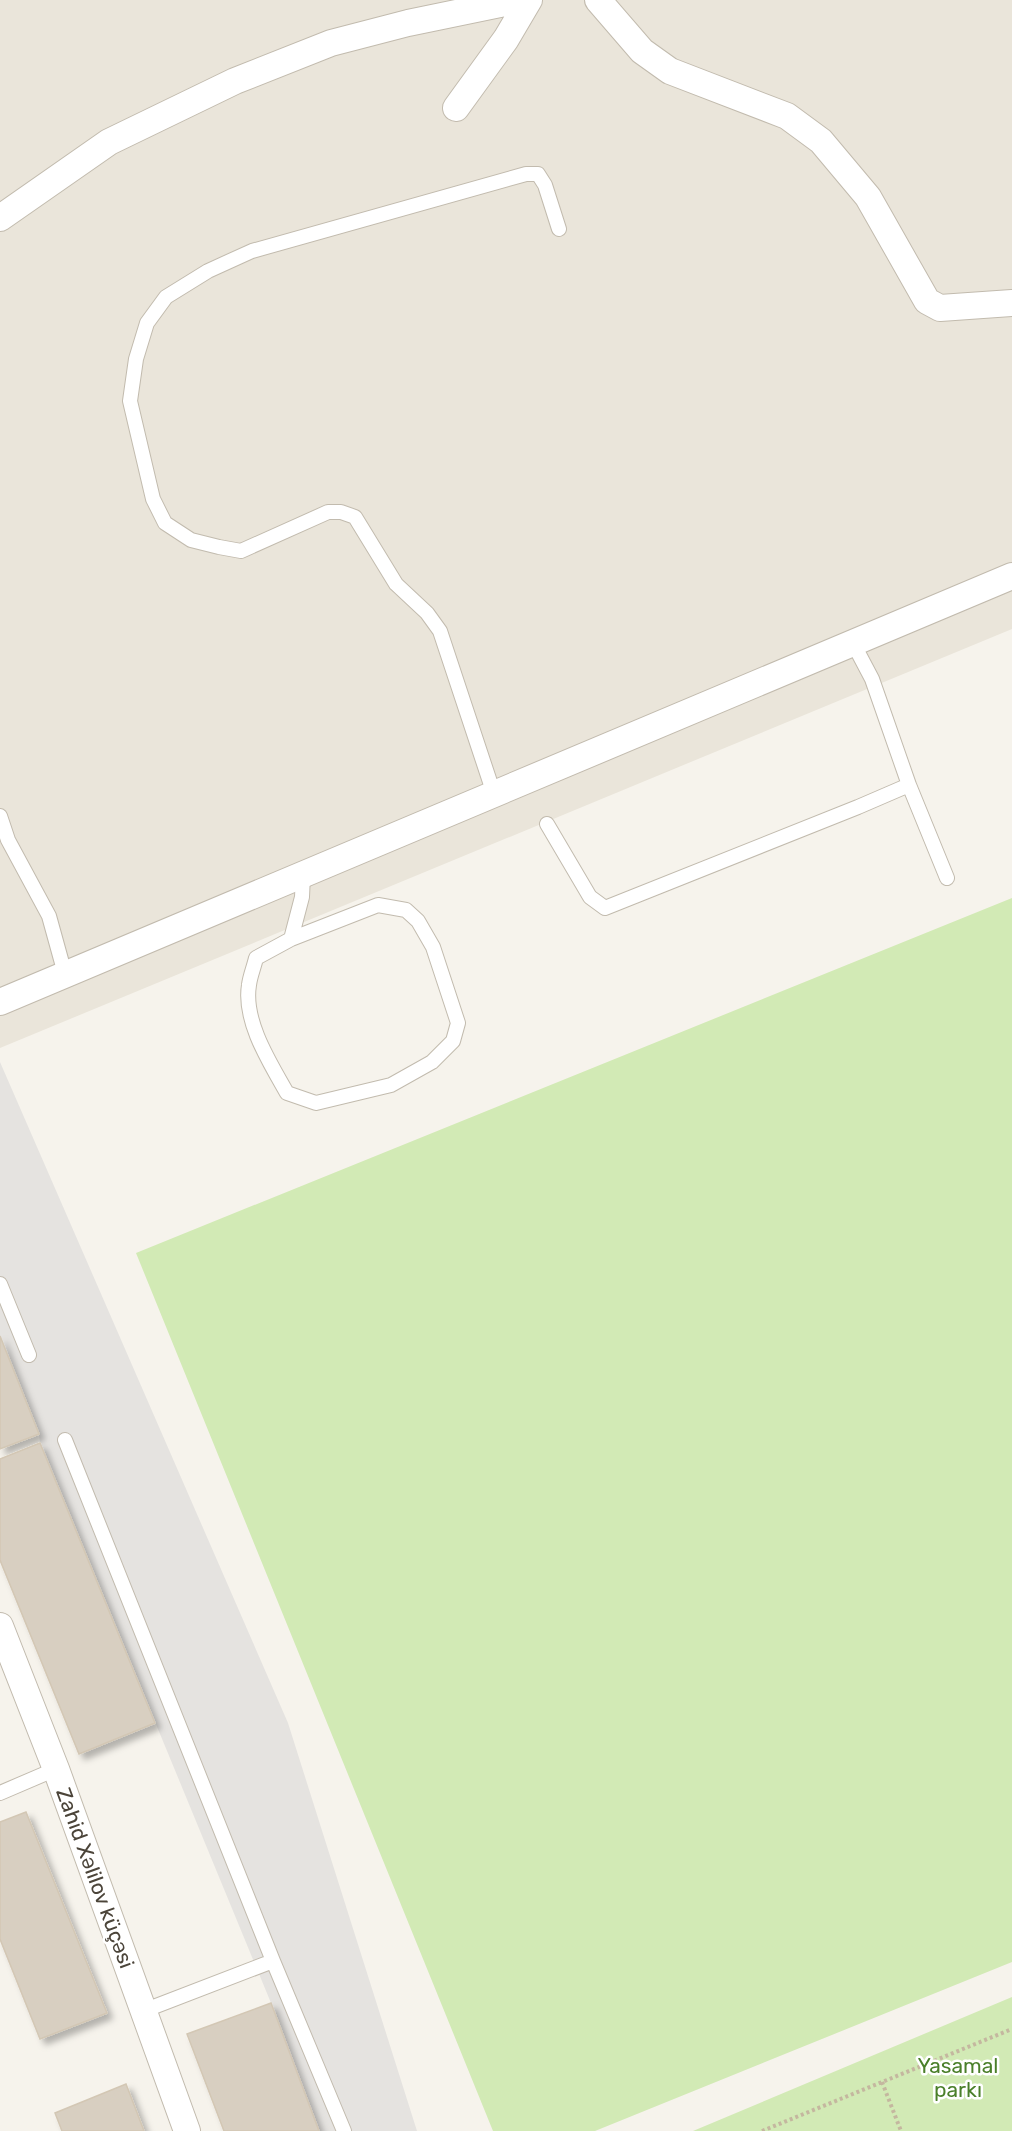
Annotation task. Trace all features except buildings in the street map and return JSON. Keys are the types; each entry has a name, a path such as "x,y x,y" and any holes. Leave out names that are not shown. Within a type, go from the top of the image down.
{"street":[{"path":"456,108 506,39 529,0"},
{"path":"598,0 642,51 670,71 787,116 821,141 868,197 927,301 940,308 1012,303"},
{"path":"0,218 109,142 235,81 331,44 408,23 504,1"},
{"path":"0,1002 1012,576"},
{"name":"Zahid Xəlilov küçəsi","path":"0,1626 56,1769 187,2131"}],"lane":[{"path":"494,794 440,631 427,613 396,584 354,517 341,512 328,512 241,551 191,540 165,523 153,499 130,401 136,359 147,323 166,297 208,271 252,251 525,174 538,174 545,185 559,229"},
{"path":"853,643 872,679 909,785 946,878"},
{"path":"547,824 590,897 605,908 909,785"},
{"path":"0,816 16,856 49,916 65,975"},
{"path":"291,939 378,905 406,910 418,921 433,947 458,1023 453,1041 432,1062 391,1085 316,1103 287,1093 264,1053 250,1017 248,987 256,958 291,939 302,897 303,875"},
{"path":"0,1284 29,1355"},
{"path":"65,1440 273,1960 344,2131"},
{"path":"0,1793 56,1769"},
{"path":"143,2011 273,1960"}],"path":[{"path":"762,2131 1012,2029"},
{"path":"882,2082 901,2131"}],"shaded area":[{"path":"0,0 1012,0 1012,629 0,1048"},
{"path":"0,1062 288,1723 417,2131 319,2131 271,2003 40,1443 39,1434 0,1336"}],"green space":[{"path":"1012,898 1012,1962 595,2131 493,2131 136,1253"},
{"name":"Yasamal parkı","path":"1012,1997 1012,2131 693,2131"}]}
